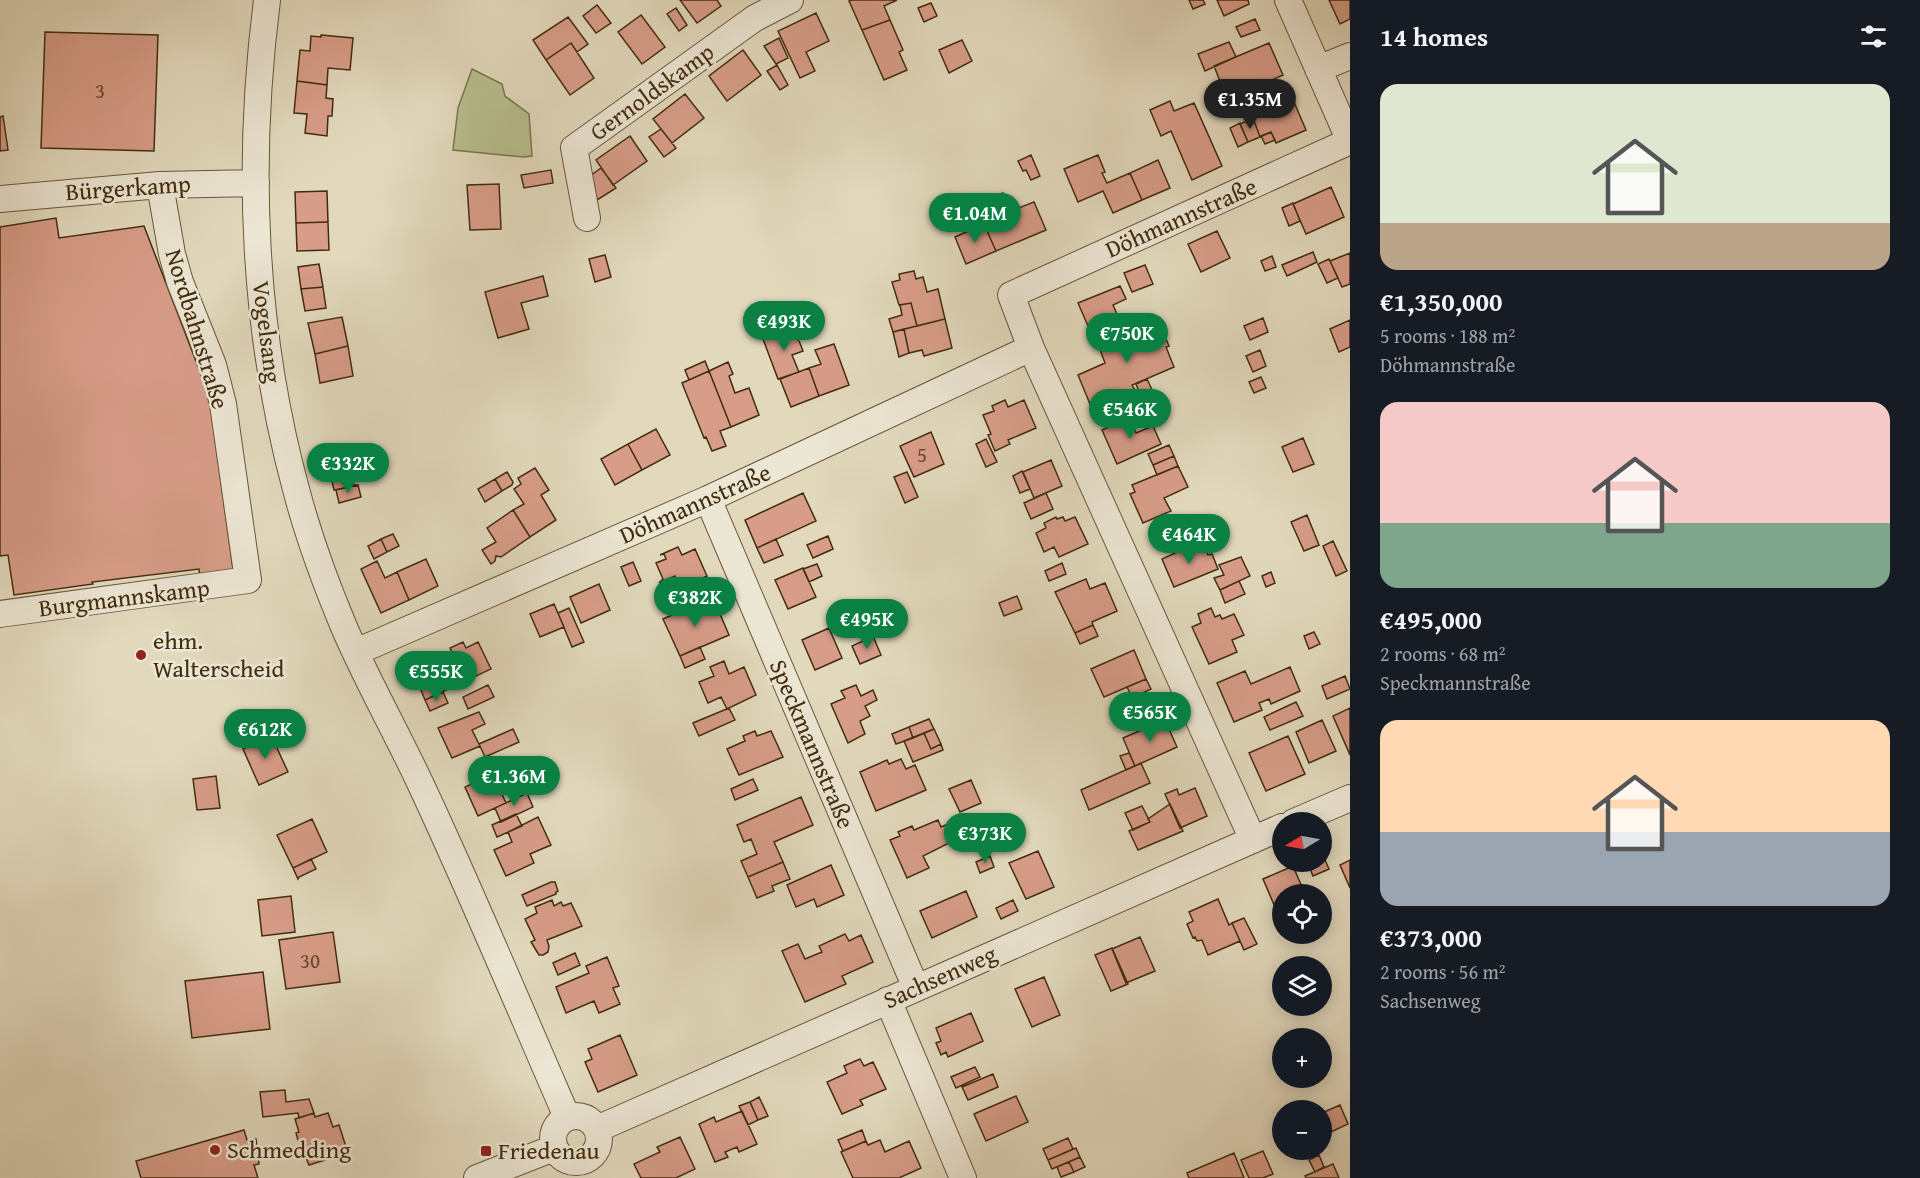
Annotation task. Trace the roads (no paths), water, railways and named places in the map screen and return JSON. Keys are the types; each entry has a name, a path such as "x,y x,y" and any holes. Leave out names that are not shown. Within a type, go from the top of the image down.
{"street":[{"name":"Vogelsang","path":"267,0 260,76 256,231 260,287 273,390 297,495 344,626 356,652"},
{"name":"Gernoldskamp","path":"587,218 574,148 755,18 790,0"},
{"path":"1288,0 1350,141"},
{"path":"1318,69 1350,56"},
{"name":"Döhmannstraße","path":"356,652 708,499 1031,348 1011,295 1350,141"},
{"name":"Bürgerkamp","path":"0,199 160,185 256,183"},
{"name":"Nordbahnstraße","path":"160,185 172,254 180,282 213,365 221,395 248,580"},
{"path":"1031,348 1253,840"},
{"name":"Speckmannstraße","path":"708,499 916,988"},
{"name":"Burgmannskamp","path":"0,614 248,580"},
{"path":"356,652 422,788 567,1118"},
{"path":"1317,812 1350,798"},
{"name":"Sachsenweg","path":"597,1129 1272,831"},
{"path":"888,1000 963,1178"},
{"path":"477,1178 548,1150 559,1122 567,1118 575,1115 584,1117 597,1129 598,1147 593,1155 590,1169 576,1162 567,1161 548,1150"}],"place":[{"name":"ehm. Walterscheid","path":"141,655"},
{"name":"Schmedding","path":"215,1150"},
{"name":"Friedenau","path":"486,1151"}]}
